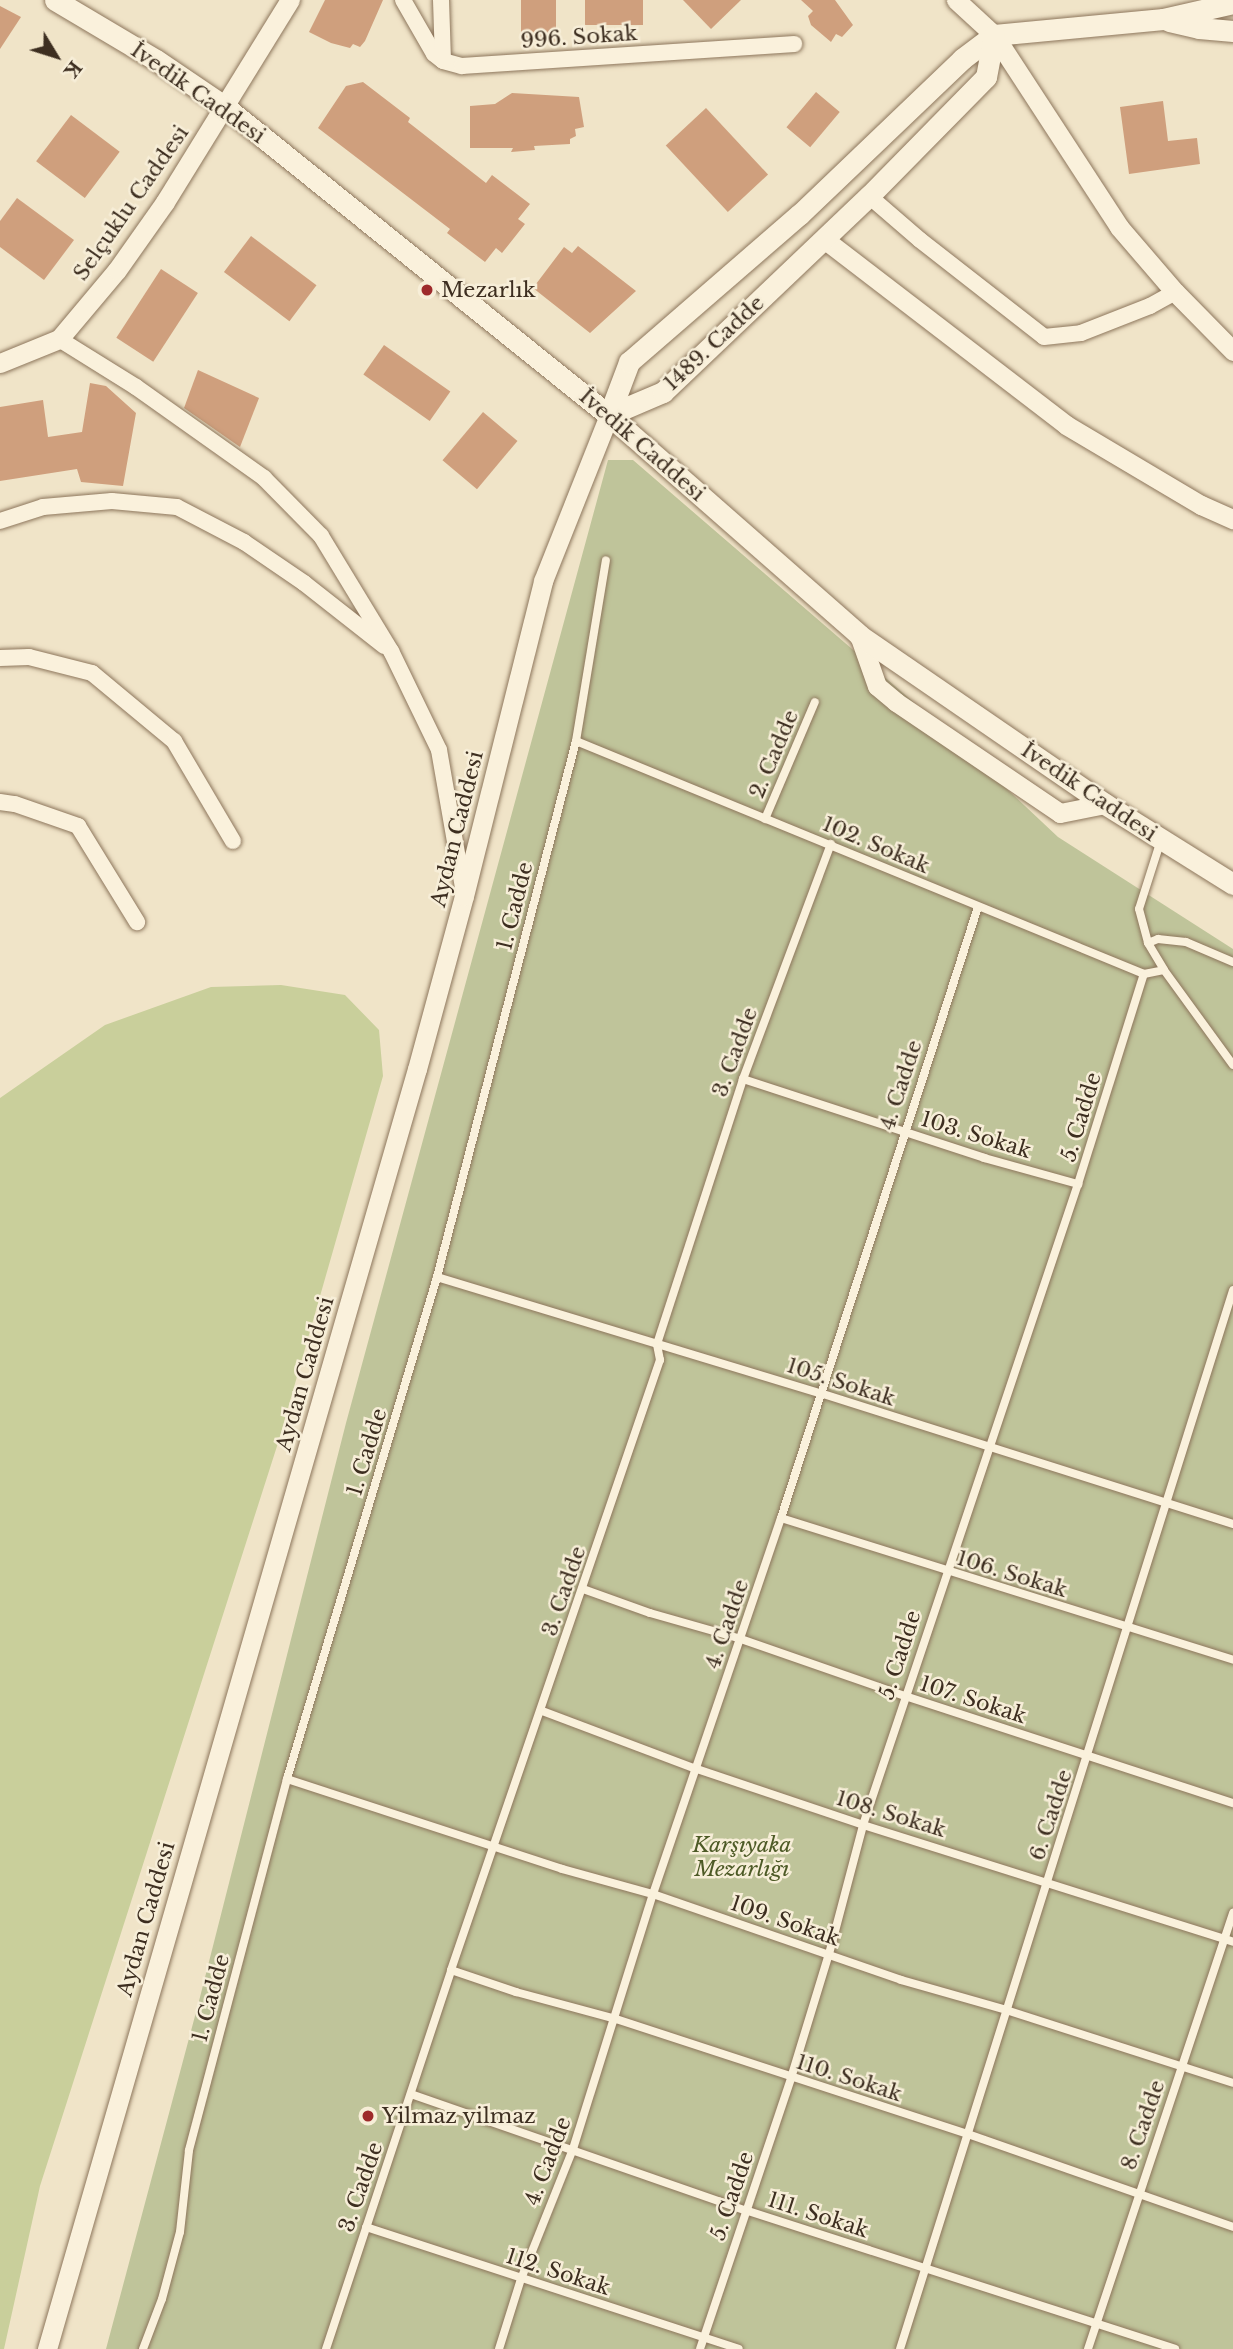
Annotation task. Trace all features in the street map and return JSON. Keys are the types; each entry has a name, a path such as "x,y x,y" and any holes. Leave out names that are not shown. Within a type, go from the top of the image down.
{"main road":[{"name":"İvedik Caddesi","path":"55,0 156,60 224,106 609,415 859,635 1105,804 1233,884"},
{"path":"994,35 1163,19 1233,3"},
{"path":"1163,19 1199,28 1233,32"},
{"name":"1489. Cadde","path":"609,415 663,392 869,196 986,77 994,35"},
{"name":"1489. Cadde","path":"609,415 629,362 799,215 962,59 994,35"},
{"path":"799,215 824,239"}],"street":[{"name":"Selçuklu Caddesi","path":"0,363 59,340 124,261 165,202 290,0"},
{"path":"403,0 417,22 426,44 443,61"},
{"path":"441,0 443,61"},
{"path":"957,0 994,35 1119,227 1175,292 1233,351"},
{"name":"996. Sokak","path":"443,61 461,66 794,44"},
{"path":"869,196 920,240 1044,337 1081,333 1150,306 1175,292"},
{"path":"824,239 1066,425 1201,505 1233,519"},
{"path":"59,340 136,387 264,478 321,536 391,652 439,750 464,896"},
{"name":"Aydan Caddesi","path":"47,2349 464,896 543,580 609,415"},
{"path":"0,521 43,507 112,502 177,507 244,542 304,583 391,652"},
{"path":"859,635 877,686 896,702 1060,813 1105,804"},
{"path":"0,658 29,657 92,673 174,741 233,841"},
{"path":"0,802 15,804 78,826 137,922"}],"lane":[{"name":"1. Cadde","path":"143,2349 162,2299 180,2232 189,2150 287,1779 438,1277 576,741 606,560"},
{"name":"2. Cadde","path":"765,819 815,702"},
{"name":"102. Sokak","path":"576,741 1144,974"},
{"path":"1161,839 1139,909 1148,943 1164,970 1233,1065"},
{"name":"3. Cadde","path":"326,2349 451,1970 542,1711 660,1360 657,1343 743,1079 831,845"},
{"name":"4. Cadde","path":"499,2349 522,2279 573,2149 694,1768 781,1518 978,907"},
{"path":"1148,943 1158,939 1186,942 1233,962"},
{"path":"1144,974 1164,970"},
{"name":"5. Cadde","path":"699,2349 791,2078 829,1954 863,1825 1078,1184 1144,974"},
{"name":"103. Sokak","path":"743,1079 984,1158 1078,1184"},
{"name":"105. Sokak","path":"438,1277 820,1393 989,1449 1233,1524"},
{"name":"6. Cadde","path":"900,2349 1088,1757 1126,1628 1168,1504 1233,1290"},
{"name":"106. Sokak","path":"781,1518 1233,1660"},
{"name":"107. Sokak","path":"583,1589 1233,1803"},
{"name":"108. Sokak","path":"542,1711 694,1768 863,1825 1229,1940"},
{"name":"109. Sokak","path":"287,1779 495,1847 653,1894 901,1980 1006,2010 1233,2082"},
{"name":"8. Cadde","path":"1088,2349 1137,2195 1229,1940 1233,1912"},
{"name":"110. Sokak","path":"451,1970 615,2019 968,2134 1233,2227"},
{"name":"111. Sokak","path":"411,2094 745,2210 1175,2349"},
{"name":"112. Sokak","path":"366,2227 739,2349"}],"green space":[{"name":"Karşıyaka Mezarlığı","path":"608,460 633,460 925,712 1058,837 1233,949 1233,2349 106,2349 199,2001 346,1423"},
{"path":"281,985 345,995 379,1030 383,1076 278,1443 40,2186 4,2349 0,2349 0,1098 105,1025 211,987"}],"building":[{"path":"325,0 383,0 360,47 353,44 350,48 331,43 309,32"},
{"path":"521,0 556,0 556,42 521,42"},
{"path":"585,0 643,0 643,25 585,25"},
{"path":"683,0 741,0 711,29"},
{"path":"801,0 835,0 853,25 842,37 836,34 831,42 811,25 808,16 813,11"},
{"path":"0,6 21,17 0,49"},
{"path":"363,82 410,118 408,122 486,183 492,175 530,204 518,219 525,224 502,253 496,248 485,262 447,233 450,229 318,128 346,86"},
{"path":"816,92 840,112 810,147 786,127"},
{"path":"512,93 579,97 584,127 575,129 576,136 570,139 570,144 534,146 535,150 511,152 513,148 470,148 470,106 495,104"},
{"path":"1163,101 1168,141 1197,138 1200,164 1129,174 1120,107"},
{"path":"706,108 768,175 728,212 666,146"},
{"path":"71,115 120,152 85,198 36,161"},
{"path":"17,198 74,240 44,280 0,247 0,221"},
{"path":"251,236 316,285 289,321 224,272"},
{"path":"578,246 636,291 590,333 533,288 564,247 572,253"},
{"path":"161,269 198,293 153,362 116,338"},
{"path":"384,345 450,391 430,421 363,374"},
{"path":"198,370 259,398 240,447 184,408"},
{"path":"90,383 106,386 136,413 123,486 81,482 77,469 0,481 0,407 43,400 48,437 82,432"},
{"path":"483,412 517,441 477,489 443,460"}],"place":[{"name":"Mezarlık","path":"427,290"},
{"name":"Yilmaz yilmaz","path":"368,2116"}]}
